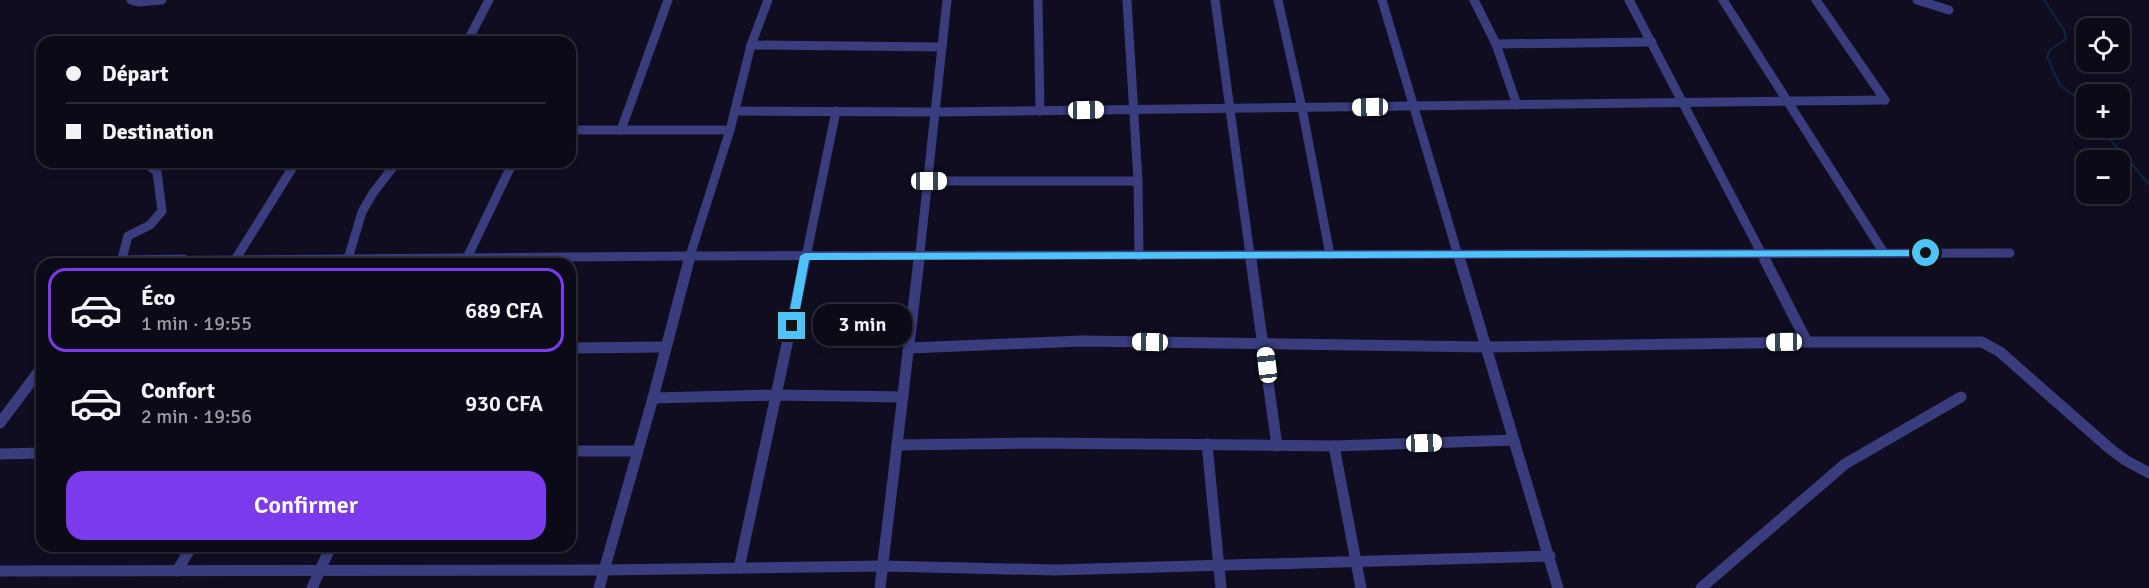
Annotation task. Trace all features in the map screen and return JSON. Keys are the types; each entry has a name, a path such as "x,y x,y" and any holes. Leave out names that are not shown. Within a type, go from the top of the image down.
{"street":[{"path":"131,0 138,2 162,0"},
{"path":"469,36 489,0"},
{"path":"621,130 668,0"},
{"path":"599,588 653,398 690,256 730,130 751,45 768,0"},
{"path":"880,588 910,348 947,0"},
{"path":"1038,0 1040,111"},
{"path":"1127,0 1138,181 1139,256"},
{"path":"1215,0 1277,446"},
{"path":"1278,0 1302,108 1330,255"},
{"path":"1382,0 1558,588"},
{"path":"1474,0 1496,44 1517,105"},
{"path":"1629,0 1807,342"},
{"path":"1723,0 1884,253"},
{"path":"735,111 936,112 1885,100 1816,0"},
{"path":"1917,0 1948,10"},
{"path":"1496,44 1652,42"},
{"path":"751,45 942,47"},
{"path":"739,568 778,395 836,111"},
{"path":"576,130 730,130"},
{"path":"122,258 128,236 150,225 162,210 157,172 152,168"},
{"path":"236,258 292,168"},
{"path":"348,258 362,213 373,193 392,168"},
{"path":"466,258 510,168"},
{"path":"929,181 1138,181"},
{"path":"576,259 690,256 2010,253"},
{"path":"910,348 1081,341 1486,347 1982,342 2000,352 2116,454 2149,473"},
{"path":"576,348 665,347"},
{"path":"0,423 36,376"},
{"path":"653,398 778,395 903,397"},
{"path":"1701,588 1845,464 1961,398"},
{"path":"897,445 1037,443 1334,446 1514,440"},
{"path":"1207,444 1221,588"},
{"path":"1334,446 1361,588"},
{"path":"576,451 637,451"},
{"path":"0,454 36,453"},
{"path":"177,571 188,552"},
{"path":"312,588 329,552"},
{"path":"0,571 319,572 883,566 1055,570 1550,556"}],"waterway":[{"path":"2044,0 2064,30 2066,39 2050,50 2047,57 2060,85 2076,97"},
{"path":"2109,138 2149,184"}],"route":[{"path":"792,326 805,256 1926,253"}]}
